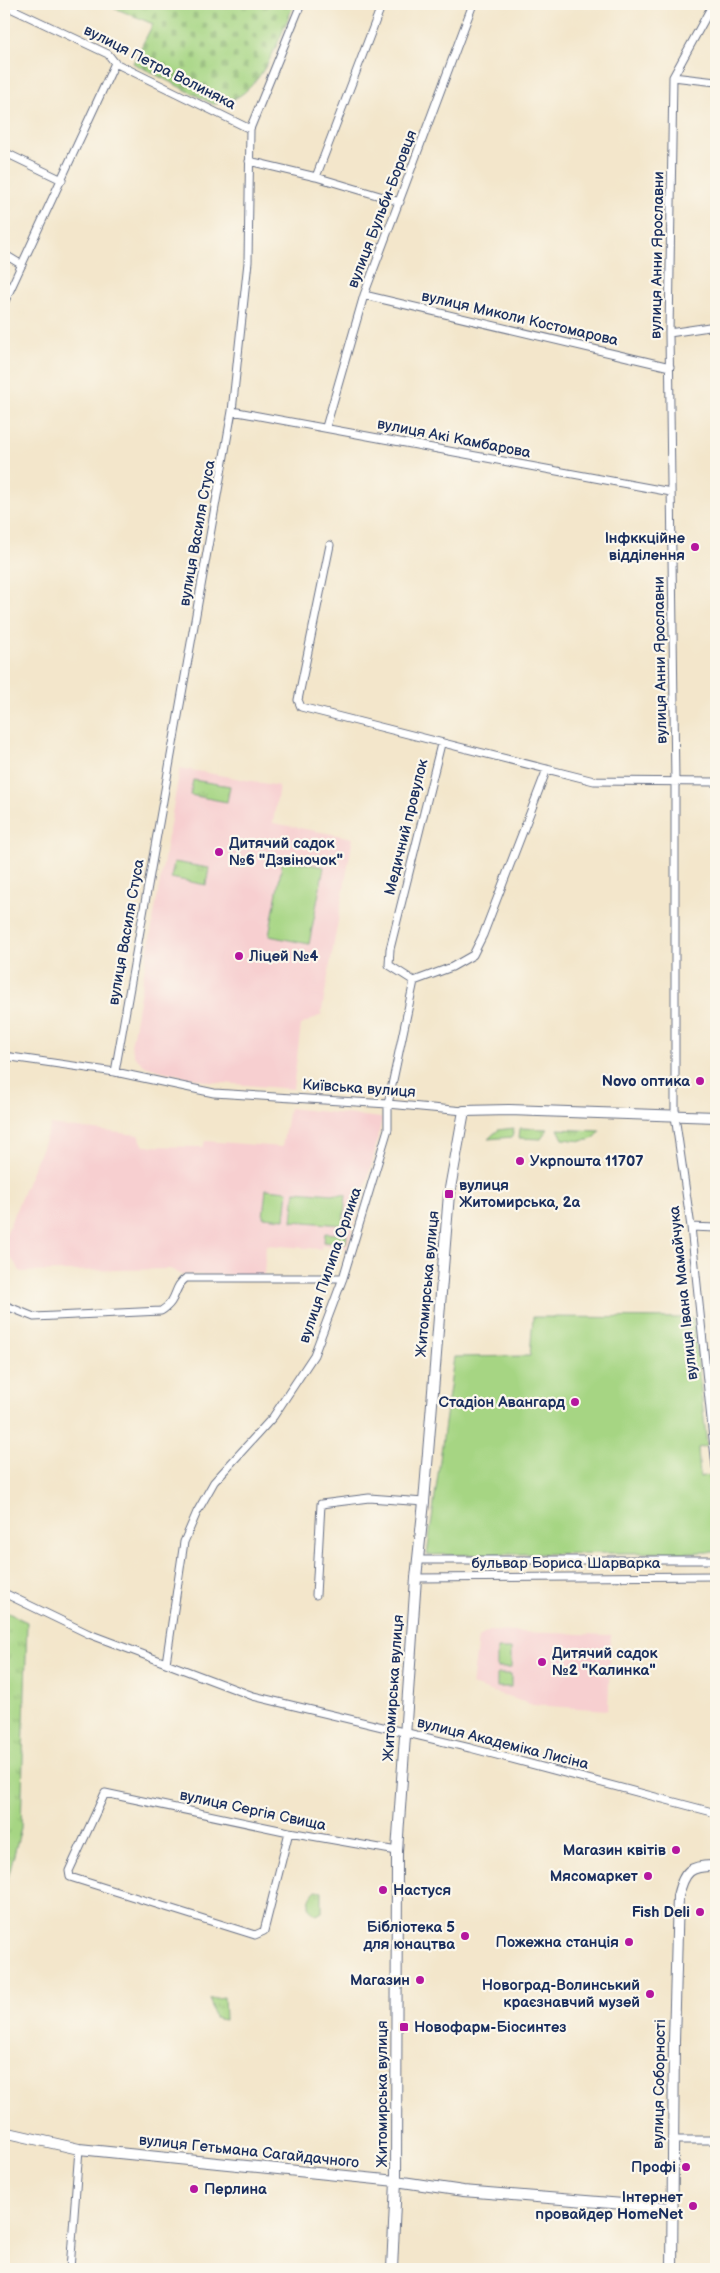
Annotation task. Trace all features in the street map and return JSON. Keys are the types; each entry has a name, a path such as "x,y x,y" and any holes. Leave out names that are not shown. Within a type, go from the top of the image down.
{"main road":[{"name":"Київська вулиця","path":"464,1111 509,1110 716,1117"},
{"name":"Житомирська вулиця","path":"392,2269 396,2181 397,1851 416,1578 449,1194 464,1111"},
{"name":"вулиця Соборності","path":"672,2269 678,1896 686,1874 692,1868 716,1866"},
{"name":"вулиця Гетьмана Сагайдачного","path":"4,2132 79,2149 396,2181 463,2191 673,2208"}],"street":[{"name":"вулиця Василя Стуса","path":"115,1072 232,412 248,262 248,161 250,129 301,4"},
{"path":"316,177 382,4"},
{"name":"вулиця Бульби-Боровця","path":"326,427 364,295 473,4"},
{"name":"вулиця Анни Ярославни","path":"675,1116 675,782 669,334 673,77 713,4"},
{"name":"вулиця Петра Волиняка","path":"4,5 108,54 115,63 250,129"},
{"path":"4,304 115,63"},
{"path":"673,77 716,82"},
{"path":"4,152 62,180"},
{"path":"248,161 316,177 400,202"},
{"path":"4,254 22,265"},
{"name":"вулиця Миколи Костомарова","path":"364,295 670,367"},
{"path":"669,334 716,326"},
{"name":"вулиця Акі Камбарова","path":"232,412 326,427 671,492"},
{"path":"330,545 298,700 299,704 301,707 442,744"},
{"name":"Медичний провулок","path":"414,981 389,965 390,949 442,744 594,782 716,782"},
{"path":"388,1104 414,981 452,967 473,955 483,935 547,769"},
{"name":"Київська вулиця","path":"4,1056 115,1072 214,1093 388,1104 464,1111"},
{"name":"вулиця Пилипа Орлика","path":"166,1664 184,1542 197,1512 214,1482 274,1417 314,1355 343,1278 388,1129 388,1104"},
{"name":"вулиця Івана Мамайчука","path":"675,1116 691,1227 716,1467"},
{"path":"691,1227 716,1228"},
{"path":"4,1305 34,1317 160,1311 171,1305 180,1282 186,1278 343,1278"},
{"path":"316,1595 321,1504 369,1498 424,1502"},
{"name":"бульвар Бориса Шарварка","path":"418,1560 716,1560"},
{"name":"бульвар Бориса Шарварка","path":"416,1578 716,1576"},
{"name":"вулиця Академіка Лисіна","path":"4,1593 89,1634 253,1696 405,1732 716,1812"},
{"name":"вулиця Сергія Свища","path":"289,1832 264,1931 255,1935 70,1877 69,1871 105,1793 289,1832 397,1851"},
{"path":"673,2140 716,2140"},
{"path":"70,2269 79,2149"}],"shaded area":[{"name":"Ліцей №4","path":"180,768 279,786 273,823 353,838 321,1015 301,1025 293,1089 210,1082 158,1070 145,1066 135,1057 131,1046"},
{"path":"289,1108 382,1118 373,1160 347,1248 322,1245 321,1249 266,1245 264,1275 183,1275 170,1269 21,1272 4,1248 4,1239 51,1125 138,1135 144,1146 203,1147 205,1141 282,1147"},
{"name":"Дитячий садок №2 \"Калинка\"","path":"489,1631 611,1635 608,1710 533,1705 472,1685 478,1638"},
{"path":"531,2264 550,2267 550,2269 522,2269"}],"green space":[{"path":"105,4 294,4 274,51 255,82 243,93 229,101 213,104 133,63 153,24"},
{"path":"193,780 230,786 227,802 190,795"},
{"path":"283,859 324,867 309,944 269,936"},
{"path":"174,862 209,868 206,885 171,878"},
{"path":"514,1128 512,1137 488,1139 498,1130"},
{"path":"520,1128 548,1129 541,1139 519,1138"},
{"path":"558,1129 600,1131 589,1140 579,1141 563,1139"},
{"path":"266,1189 288,1191 285,1219 263,1217"},
{"path":"295,1191 346,1195 343,1225 292,1221"},
{"path":"325,1233 347,1235 346,1244 324,1242"},
{"name":"Стадіон Авангард","path":"533,1317 693,1318 707,1446 698,1448 700,1477 709,1475 716,1552 427,1555 454,1357 530,1356"},
{"path":"4,1611 27,1622 21,1828 4,1893"},
{"path":"497,1649 511,1649 511,1668 497,1668"},
{"path":"497,1674 511,1674 511,1687 497,1687"},
{"path":"316,1890 322,1891 322,1912 317,1915 309,1907 311,1896"},
{"path":"224,1997 225,2020 214,2018 210,1999"}],"place":[{"name":"Інфккційне відділення","path":"695,547"},
{"name":"Дитячий садок №6 \"Дзвіночок\"","path":"219,852"},
{"name":"Ліцей №4","path":"239,956"},
{"name":"Novo оптика","path":"700,1081"},
{"name":"Укрпошта 11707","path":"520,1161"},
{"name":"вулиця Житомирська, 2а","path":"449,1194"},
{"name":"Стадіон Авангард","path":"575,1402"},
{"name":"Дитячий садок №2 \"Калинка\"","path":"542,1662"},
{"name":"Магазин квітів","path":"676,1850"},
{"name":"Мясомаркет","path":"648,1876"},
{"name":"Настуся","path":"383,1890"},
{"name":"Fish Deli","path":"700,1912"},
{"name":"Бібліотека 5 для юнацтва","path":"465,1936"},
{"name":"Пожежна станція","path":"629,1942"},
{"name":"Магазин","path":"420,1980"},
{"name":"Новоград-Волинський краєзнавчий музей","path":"650,1994"},
{"name":"Новофарм-Біосинтез","path":"404,2027"},
{"name":"Профі","path":"686,2167"},
{"name":"Перлина","path":"194,2189"},
{"name":"Інтернет провайдер HomeNet","path":"693,2206"}]}
